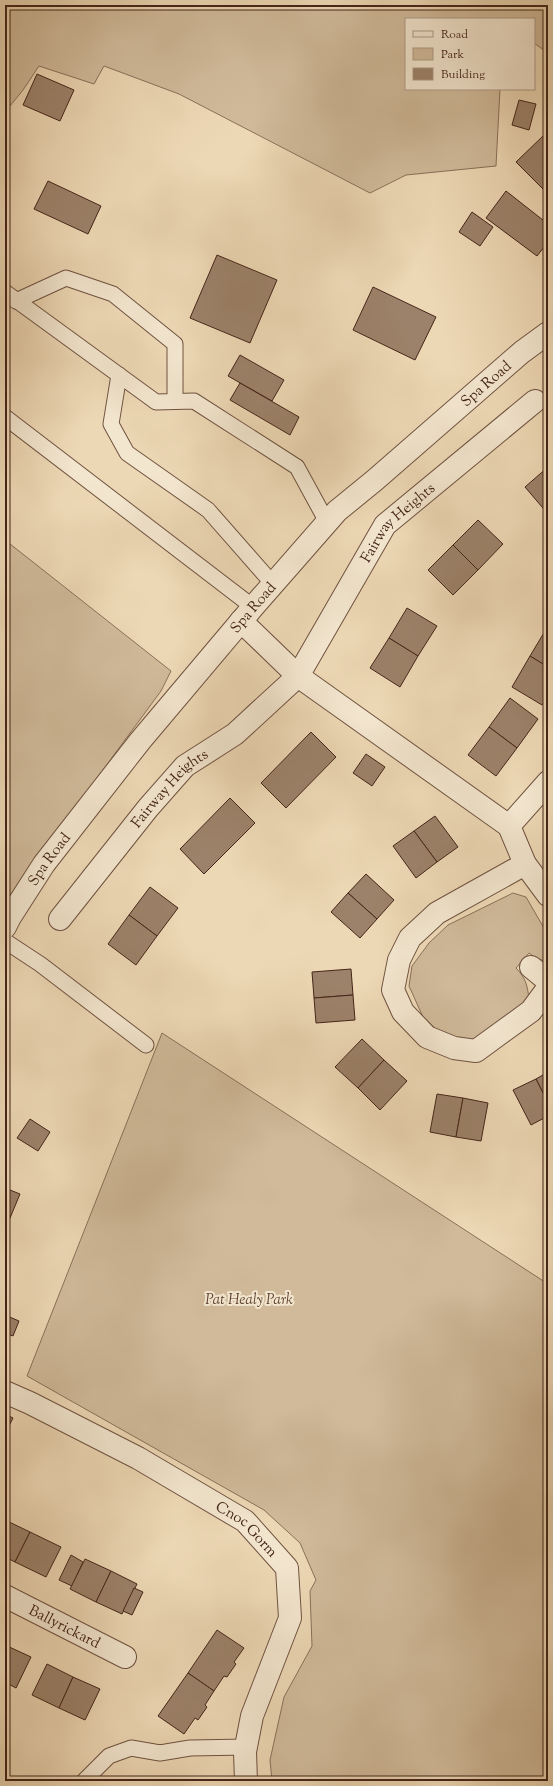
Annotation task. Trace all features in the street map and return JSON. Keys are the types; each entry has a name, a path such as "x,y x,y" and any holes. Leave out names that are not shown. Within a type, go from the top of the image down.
{"street":[{"name":"Spa Road","path":"5,927 44,864 140,741 247,614 337,511 375,480 522,352 548,333"},
{"name":"Fairway Heights","path":"60,919 148,808 185,766 235,734 298,676 385,525 535,401"},
{"path":"247,614 298,676 509,826 525,864 548,895"},
{"path":"509,826 548,782"},
{"path":"525,864 437,913 410,938 399,960 394,990 403,1012 427,1037 454,1048 476,1051 531,1011 548,988"},
{"path":"531,967 548,981"},
{"name":"Cnoc Gorm","path":"5,1392 30,1403 138,1458 245,1521 287,1568 290,1618 252,1716 246,1747 246,1781"},
{"name":"Ballyrickard","path":"5,1596 125,1657"}],"lane":[{"path":"10,296 66,278 114,294 175,344 175,402"},
{"path":"10,296 156,402 194,401 297,467 328,522"},
{"path":"119,375 111,424 127,453 208,510 273,584"},
{"path":"5,416 247,614"},
{"path":"5,941 40,964 146,1045"},
{"path":"84,1781 108,1756 131,1748 160,1753 190,1748 246,1747"}],"green space":[{"path":"5,5 548,5 548,53 535,44 535,18 405,18 405,90 500,90 496,166 406,175 370,193 179,94 104,66 94,84 39,66 23,90 5,112"},
{"path":"5,540 171,671 161,691 5,903"},
{"path":"513,893 526,897 548,935 548,962 536,958 529,953 516,968 526,983 529,1001 479,1041 466,1042 436,1029 423,1017 409,986 412,966 429,943 448,925"},
{"name":"Pat Healy Park","path":"162,1033 548,1284 548,1781 272,1781 270,1760 284,1697 312,1646 310,1591 316,1580 300,1543 264,1510 27,1376"}],"building":[{"path":"37,74 74,90 60,121 23,105"},
{"path":"519,100 536,104 529,130 512,125"},
{"path":"544,135 548,139 548,194 516,162"},
{"path":"48,181 101,206 88,234 34,209"},
{"path":"506,191 548,224 548,242 537,256 486,218"},
{"path":"472,212 493,227 480,246 459,232"},
{"path":"217,255 277,280 250,343 190,318"},
{"path":"373,287 436,317 415,360 353,330"},
{"path":"240,355 284,380 272,401 228,376"},
{"path":"240,383 299,417 290,435 230,400"},
{"path":"548,467 548,514 525,487"},
{"path":"478,520 503,544 478,570 453,545"},
{"path":"453,545 478,570 453,595 428,570"},
{"path":"407,608 437,626 418,656 389,638"},
{"path":"548,626 548,667 530,656"},
{"path":"389,638 418,656 400,687 370,668"},
{"path":"530,656 548,667 548,695 542,705 512,687"},
{"path":"510,698 538,719 517,748 489,727"},
{"path":"489,727 517,748 496,776 468,755"},
{"path":"311,732 336,757 286,808 261,783"},
{"path":"366,754 385,767 372,786 353,773"},
{"path":"230,798 255,823 204,874 180,849"},
{"path":"435,816 458,847 437,862 414,831"},
{"path":"414,831 437,862 416,878 393,846"},
{"path":"366,874 394,900 377,919 348,893"},
{"path":"150,887 178,908 157,936 129,915"},
{"path":"348,893 377,919 360,938 331,912"},
{"path":"129,915 157,936 136,965 108,944"},
{"path":"351,969 353,995 314,998 312,972"},
{"path":"353,995 355,1020 316,1023 314,998"},
{"path":"362,1039 384,1060 358,1088 335,1067"},
{"path":"384,1060 407,1081 380,1110 358,1088"},
{"path":"548,1072 548,1103 536,1079"},
{"path":"536,1079 548,1103 548,1116 531,1125 513,1090"},
{"path":"437,1094 463,1098 456,1137 430,1132"},
{"path":"463,1098 488,1103 481,1141 456,1137"},
{"path":"30,1119 50,1132 38,1151 17,1138"},
{"path":"5,1188 20,1194 10,1218 5,1216"},
{"path":"5,1216 10,1218 5,1229"},
{"path":"5,1315 19,1321 13,1336 5,1333"},
{"path":"5,1414 13,1418 5,1434"},
{"path":"5,1520 30,1532 15,1562 5,1557"},
{"path":"30,1532 61,1547 46,1577 15,1562"},
{"path":"71,1555 83,1562 72,1586 59,1580"},
{"path":"85,1559 111,1571 96,1602 70,1589"},
{"path":"111,1571 137,1584 122,1614 96,1602"},
{"path":"134,1588 143,1592 132,1615 123,1611"},
{"path":"217,1630 244,1648 234,1662 236,1664 227,1677 224,1676 214,1691 188,1673"},
{"path":"5,1645 31,1657 16,1688 5,1682"},
{"path":"47,1664 73,1677 59,1708 32,1695"},
{"path":"188,1673 214,1691 205,1705 207,1707 198,1720 195,1718 184,1734 158,1716"},
{"path":"73,1677 100,1689 85,1720 59,1708"}]}
